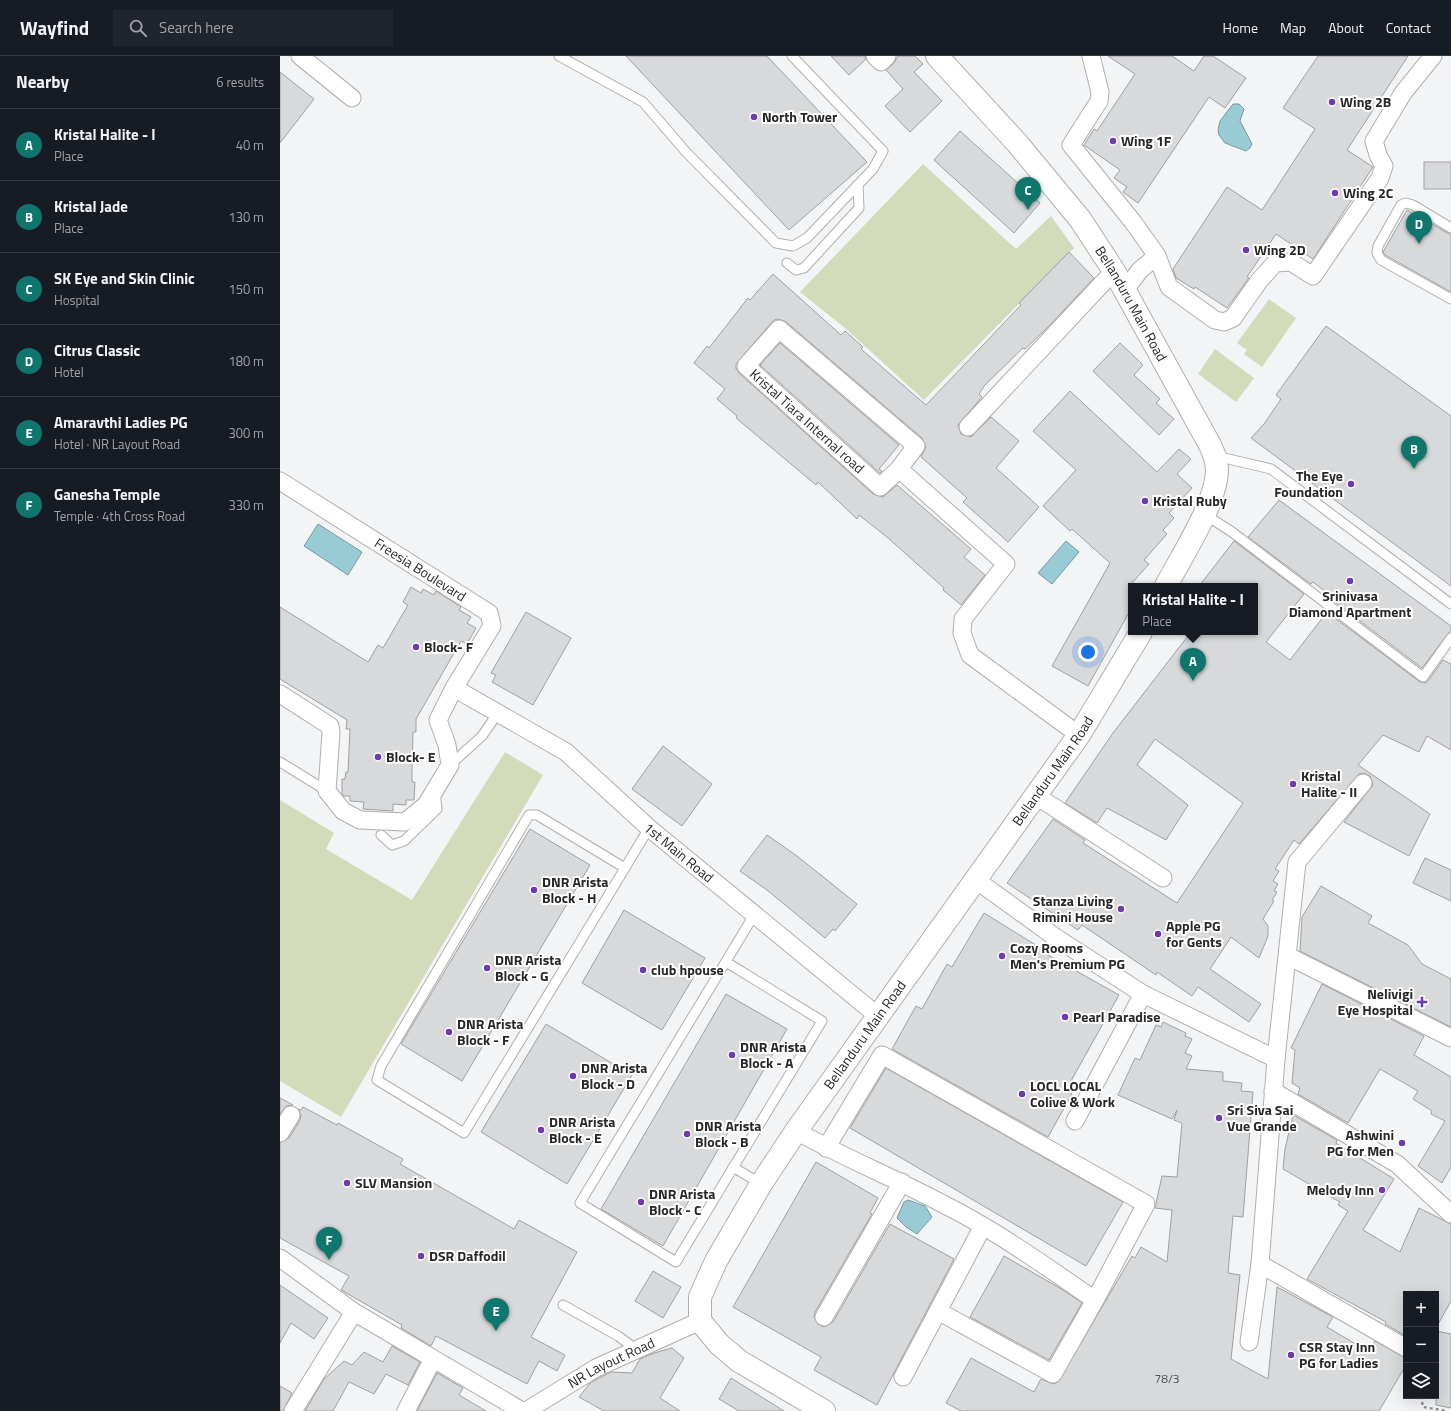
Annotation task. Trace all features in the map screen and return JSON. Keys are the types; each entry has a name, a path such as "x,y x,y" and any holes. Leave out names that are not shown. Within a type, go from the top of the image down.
{"street":[{"path":"300,56 352,98"},
{"path":"875,56 881,62 887,56"},
{"name":"Bellanduru Main Road","path":"937,56 1017,143 1080,219 1125,290 1215,456 1217,472 1212,492 1203,514 1168,583"},
{"path":"1091,56 1100,92 1099,101 1071,145 1133,222 1157,256 1169,287 1215,320 1224,322 1233,318 1259,281 1275,263 1291,262 1313,276 1380,178 1384,166 1378,155 1374,140 1402,94 1434,56"},
{"path":"1125,290 1140,270 1157,256"},
{"path":"968,427 1114,271"},
{"name":"Kristal Tiara Internal road","path":"779,329 916,446 899,469 880,487 746,366 779,329"},
{"path":"899,469 1006,564 963,619 962,633 965,645 970,655 1078,735"},
{"name":"Freesia Boulevard","path":"280,481 489,613 492,626 454,688 438,720 447,745 450,765"},
{"name":"Bellanduru Main Road","path":"700,1322 700,1297 716,1261 762,1184 796,1131 1078,735 1139,635"},
{"name":"1st Main Road","path":"454,688 566,752 649,828 878,1016"},
{"path":"280,694 330,726 332,732 327,791 342,811 360,820 405,822 426,805 450,765"},
{"path":"1249,1342 1260,1264 1276,1059 1297,862 1363,783"},
{"path":"1035,795 1163,878"},
{"path":"976,880 1055,937 1143,994 1276,1059"},
{"path":"1288,956 1451,1038"},
{"path":"1075,1121 1143,994"},
{"path":"826,1148 882,1055 1146,1204 1095,1300 1053,1374 938,1311"},
{"path":"1274,1091 1397,1164 1451,1214"},
{"path":"280,1133 291,1115"},
{"path":"796,1131 826,1148 902,1182 983,1226 1095,1300"},
{"path":"824,1317 902,1182"},
{"path":"903,1376 983,1226"},
{"path":"280,1258 354,1312 522,1411"},
{"path":"1260,1264 1403,1346"},
{"path":"293,1411 354,1312"},
{"path":"700,1322 718,1344 739,1361 821,1410"},
{"name":"NR Layout Road","path":"526,1411 596,1368 700,1322"},
{"path":"406,1411 433,1359"}],"lane":[{"path":"559,56 643,102 686,152 776,243 793,246 807,238 858,185 873,169 883,151 792,56"},
{"path":"787,263 796,270 804,268 843,226 859,208 858,185"},
{"path":"1451,228 1413,205 1406,203 1402,205 1378,246 1377,253 1381,260 1451,299"},
{"path":"1215,456 1271,469 1451,604"},
{"path":"1203,514 1232,532 1424,677 1451,638"},
{"path":"450,765 482,736 498,713"},
{"path":"280,762 327,791"},
{"path":"381,835 392,845 404,841 437,809 435,790"},
{"path":"625,868 537,815 529,815 381,1066 377,1080 464,1132 625,868 649,828"},
{"path":"726,962 822,1021 676,1262 580,1203 754,915"},
{"path":"733,1167 762,1184"},
{"path":"563,1305 618,1336 637,1350"}],"path":[{"path":"1422,1399 1423,1407 1447,1411"}],"green space":[{"path":"923,164 1016,249 1051,216 1074,248 924,400 845,328 800,292"},
{"path":"1269,299 1296,318 1262,367 1244,354 1247,350 1237,343"},
{"path":"1215,349 1254,378 1236,402 1198,374"},
{"path":"505,752 543,775 341,1117 280,1081 280,800 334,833 326,849 412,900"}],"water":[{"path":"1233,104 1239,104 1244,109 1240,121 1252,144 1246,151 1225,143 1219,135 1218,130 1220,121"},
{"path":"318,524 362,552 348,575 304,546"},
{"path":"1066,541 1079,552 1052,584 1038,573"},
{"path":"908,1200 925,1206 932,1217 917,1234 906,1227 897,1218 904,1202"}],"building":[{"name":"North Tower","path":"626,56 767,56 867,162 789,230"},
{"path":"831,56 865,56 866,59 849,75"},
{"path":"898,56 915,56 923,64 914,72 942,101 910,132 885,106 903,89 886,70 894,63"},
{"path":"1108,56 1172,56 1194,71 1204,56 1213,56 1246,78 1225,108 1209,97 1138,203 1123,192 1127,187 1114,178 1120,170 1084,145 1094,129 1097,131 1135,74"},
{"path":"1318,56 1408,56 1347,150 1373,167 1313,259 1276,234 1247,277 1249,278 1227,308 1195,287 1194,289 1176,278 1173,269 1227,187 1262,210 1315,129 1283,108"},
{"path":"280,72 314,99 280,143"},
{"path":"960,131 1040,203 1014,233 934,160"},
{"path":"1424,162 1451,162 1451,189 1424,189"},
{"path":"1407,210 1451,235 1451,292 1385,255 1383,252"},
{"path":"1069,252 1094,278 1046,329 1025,349 1023,348 985,385 979,394 982,397 958,425 961,434 971,437 991,417 1019,441 996,468 1039,507 1008,542 963,502 967,498 921,457 926,447 922,438 785,321 776,319 772,322 736,364 736,369 739,373 873,494 883,497 897,485 971,549 964,557 985,575 961,605 887,537 859,515 857,519 818,482 816,485 736,418 737,416 717,399 725,389 694,363 707,346 709,348 748,298 750,300 773,274 841,335 845,331 863,347 861,349 926,405 1021,305 1019,303"},
{"path":"1326,326 1451,416 1451,586 1251,438 1264,424 1281,399 1276,395"},
{"path":"780,343 899,445 879,469 882,471 880,473 760,365"},
{"path":"1120,343 1143,365 1134,375 1160,399 1156,403 1174,419 1159,435 1093,371"},
{"path":"1070,391 1157,472 1179,449 1191,459 1177,474 1192,488 1169,513 1174,518 1163,530 1167,534 1144,560 1149,564 1132,583 1128,583 1128,614 1088,686 1052,666 1110,563 1072,529 1070,531 1043,506 1076,470 1033,431"},
{"name":"Srinivasa Diamond Apartment","path":"1279,500 1451,626 1451,630 1422,668 1335,602 1336,600 1313,582 1311,584 1248,537"},
{"path":"1234,541 1304,594 1266,642 1290,660 1327,612 1420,682 1425,683 1428,681 1443,660 1451,664 1451,750 1427,736 1419,752 1383,735 1358,765 1430,814 1409,856 1344,822 1373,785 1370,776 1364,773 1359,774 1299,844 1294,840 1275,869 1279,871 1273,881 1278,884 1274,891 1277,892 1272,900 1274,901 1263,919 1268,926 1268,936 1259,958 1231,937 1210,969 1261,1004 1249,1022 1198,987 1192,996 1157,972 1156,975 1082,925 1078,930 1007,883 1053,819 1085,840 1083,843 1177,903 1243,803 1155,739 1137,765 1188,805 1166,840 1107,808 1097,823 1065,803 1113,733 1189,635 1258,635 1258,583 1201,583"},
{"path":"411,587 421,593 423,589 434,595 436,591 461,607 459,610 471,617 467,623 476,628 467,644 461,641 416,719 416,732 413,732 412,770 412,782 415,782 414,800 406,800 406,805 393,804 393,811 363,809 364,802 350,801 350,796 344,796 342,794 342,779 345,779 346,772 348,772 350,729 346,729 347,720 280,679 280,607 368,662 378,645 383,648 408,605 403,602"},
{"path":"526,612 571,638 533,705 492,682 496,675 491,673"},
{"path":"663,746 712,784 682,826 632,789"},
{"path":"530,829 590,865 462,1081 401,1044"},
{"path":"767,835 797,856 857,904 835,931 833,929 825,938 767,890 740,871"},
{"path":"1425,858 1451,870 1451,901 1413,883"},
{"path":"1321,886 1372,916 1368,923 1408,945 1422,964 1451,979 1451,1027 1300,951 1302,917"},
{"name":"club hpouse","path":"624,910 705,958 662,1030 582,983"},
{"path":"984,913 1047,952 1046,954 1119,995 1066,1090 1072,1094 1048,1137 892,1049 916,1006 922,1009 947,964 952,967"},
{"path":"1322,984 1424,1036 1414,1055 1451,1077 1451,1167 1442,1183 1418,1166 1445,1121 1431,1114 1432,1111 1413,1099 1418,1091 1380,1069 1348,1123 1298,1094 1300,1088 1292,1083 1295,1050 1291,1048"},
{"path":"726,994 787,1029 663,1246 601,1209"},
{"path":"1163,1022 1186,1033 1185,1036 1192,1039 1185,1053 1192,1056 1186,1069 1223,1072 1223,1081 1242,1083 1241,1091 1253,1092 1243,1217 1233,1216 1228,1273 1240,1275 1231,1359 1268,1379 1277,1287 1333,1317 1327,1327 1369,1352 1375,1341 1403,1356 1403,1370 1379,1411 961,1411 946,1403 971,1358 1034,1392 1041,1379 1053,1384 1058,1382 1132,1256 1135,1258 1141,1247 1167,1262 1172,1210 1155,1208 1162,1176 1177,1177 1182,1123 1174,1120 1177,1110 1172,1119 1118,1095 1135,1058 1140,1060 1156,1025 1161,1027"},
{"path":"546,1024 632,1075 567,1184 481,1132"},
{"path":"886,1068 1123,1202 1086,1266 850,1128"},
{"path":"280,1098 293,1105 286,1106 280,1114"},
{"path":"303,1107 337,1125 338,1123 403,1159 400,1164 514,1229 519,1220 577,1252 531,1337 565,1355 557,1371 539,1361 527,1384 436,1336 431,1346 401,1328 402,1325 341,1290 349,1276 280,1238 280,1143 289,1138 300,1120 301,1115 298,1109 301,1110"},
{"path":"1293,1115 1337,1140 1336,1143 1394,1179 1363,1230 1400,1252 1419,1208 1451,1224 1451,1301 1439,1323 1439,1291 1403,1291 1403,1334 1385,1324 1386,1322 1307,1279 1348,1211 1338,1205 1340,1202 1283,1169 1285,1149"},
{"path":"816,1162 878,1198 870,1213 872,1214 815,1312 814,1317 819,1325 824,1327 833,1322 890,1224 954,1259 877,1405 814,1370 821,1357 733,1307"},
{"path":"1004,1256 1063,1290 1082,1303 1049,1360 970,1317"},
{"path":"653,1271 681,1287 663,1318 635,1301"},
{"path":"280,1285 328,1318 314,1339 291,1323 280,1343"},
{"path":"1439,1332 1451,1334 1451,1408 1436,1405 1436,1399 1439,1399"},
{"path":"392,1346 420,1362 408,1385 386,1374 374,1394 349,1382 333,1411 305,1411 324,1379 344,1361 352,1365 364,1352 383,1362"},
{"path":"672,1348 684,1358 660,1398 680,1411 604,1411 579,1397 590,1383 601,1377 611,1372 632,1373 640,1359"},
{"path":"437,1373 463,1388 459,1395 486,1411 417,1411"},
{"path":"731,1378 784,1411 739,1411 719,1399"},
{"path":"280,1386 292,1393 283,1411 280,1411"}],"place":[{"name":"Wing 2B","path":"1332,102"},
{"name":"North Tower","path":"754,117"},
{"name":"Wing 1F","path":"1113,141"},
{"name":"Wing 2C","path":"1335,193"},
{"name":"SK Eye and Skin Clinic","path":"1028,210"},
{"name":"Citrus Classic","path":"1419,244"},
{"name":"Wing 2D","path":"1246,250"},
{"name":"Kristal Jade","path":"1414,469"},
{"name":"The Eye Foundation","path":"1351,484"},
{"name":"Kristal Ruby","path":"1145,501"},
{"name":"Srinivasa Diamond Apartment","path":"1350,581"},
{"name":"Block- F","path":"416,647"},
{"name":"Kristal Halite - I","path":"1193,681"},
{"name":"Block- E","path":"378,757"},
{"name":"Kristal Halite - II","path":"1293,784"},
{"name":"DNR Arista Block - H","path":"534,890"},
{"name":"Stanza Living Rimini House","path":"1121,909"},
{"name":"Apple PG for Gents","path":"1158,934"},
{"name":"Cozy Rooms Men's Premium PG","path":"1002,956"},
{"name":"DNR Arista Block - G","path":"487,968"},
{"name":"club hpouse","path":"643,970"},
{"name":"Nelivigi Eye Hospital","path":"1422,1002"},
{"name":"Pearl Paradise","path":"1065,1017"},
{"name":"DNR Arista Block - F","path":"449,1032"},
{"name":"DNR Arista Block - A","path":"732,1055"},
{"name":"DNR Arista Block - D","path":"573,1076"},
{"name":"LOCL LOCAL Colive & Work","path":"1022,1094"},
{"name":"Sri Siva Sai Vue Grande","path":"1219,1118"},
{"name":"DNR Arista Block - E","path":"541,1130"},
{"name":"DNR Arista Block - B","path":"687,1134"},
{"name":"Ashwini PG for Men","path":"1402,1143"},
{"name":"SLV Mansion","path":"347,1183"},
{"name":"Melody Inn","path":"1382,1190"},
{"name":"DNR Arista Block - C","path":"641,1202"},
{"name":"DSR Daffodil","path":"421,1256"},
{"name":"Ganesha Temple","path":"329,1260"},
{"name":"Amaravthi Ladies PG","path":"496,1331"},
{"name":"CSR Stay Inn PG for Ladies","path":"1291,1355"}]}
